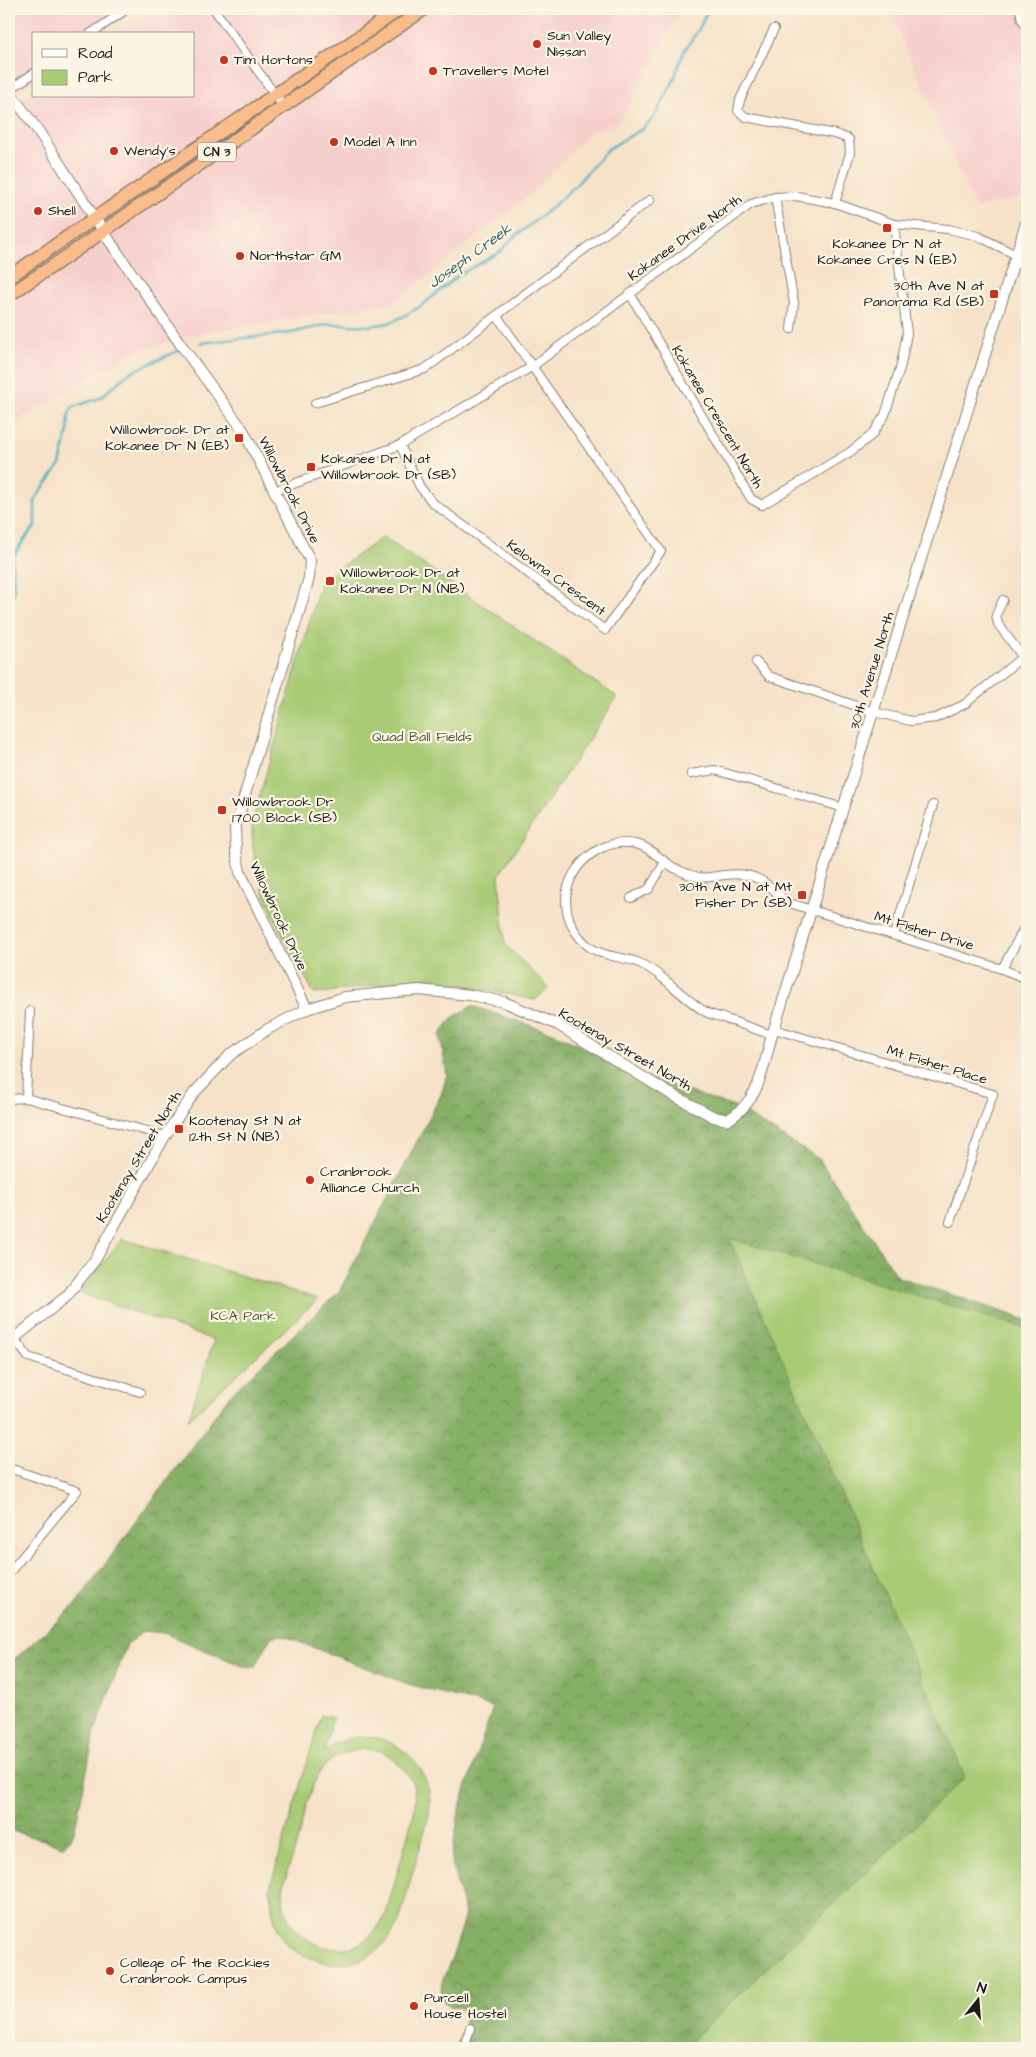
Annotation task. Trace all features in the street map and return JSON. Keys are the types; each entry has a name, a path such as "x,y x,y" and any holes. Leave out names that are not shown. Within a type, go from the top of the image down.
{"highway":[{"name":"CN 3","path":"9,277 400,9"},
{"name":"CN 3","path":"9,295 424,9"}],"street":[{"path":"93,32 126,9"},
{"path":"214,9 283,106"},
{"path":"1020,9 1022,20 1027,25"},
{"path":"774,28 740,100 738,111 746,117 835,134 850,139 850,153 836,203"},
{"path":"9,91 32,74"},
{"name":"Willowbrook Drive","path":"9,91 39,132 180,344 243,430 310,560 309,578 235,828 236,851 240,872 307,1009"},
{"name":"Kokanee Drive North","path":"274,491 400,445 533,366 751,204 775,197 796,196 836,203 894,224 948,229 978,236 1015,258 1027,269"},
{"path":"775,197 794,303 791,329"},
{"path":"315,403 425,369 650,200"},
{"name":"30th Avenue North","path":"728,1120 743,1111 755,1094 1027,220"},
{"name":"Kokanee Crescent North","path":"630,294 751,499 762,505 850,452 872,435 885,415 901,365 907,333 894,224"},
{"path":"497,316 533,366"},
{"name":"Kelowna Crescent","path":"400,445 420,487 433,504 606,630 661,551 533,366"},
{"path":"756,662 769,676 874,712 911,721 936,718 965,704 1025,655 998,624 996,615 1003,600"},
{"path":"690,774 715,770 844,808"},
{"path":"894,935 932,805"},
{"name":"Mt Fisher Drive","path":"773,1032 705,1011 656,973 636,962 606,955 588,946 575,932 567,913 566,896 570,880 578,866 591,853 607,846 626,843 641,846 655,853 665,862 684,873 702,878 735,874 752,875 767,882 786,902 1002,969 1027,979"},
{"path":"631,898 649,889 665,862"},
{"path":"1002,969 1027,923"},
{"name":"Kootenay Street North","path":"11,1339 67,1296 95,1260 165,1136 194,1093 230,1055 268,1029 307,1009 344,997 418,990 471,995 504,1002 558,1025 669,1093 714,1117 728,1120"},
{"path":"26,1098 30,1011"},
{"name":"Mt Fisher Place","path":"773,1032 993,1094 950,1222"},
{"path":"9,1099 26,1098 165,1136"},
{"path":"11,1339 28,1356 140,1392"},
{"path":"9,1468 77,1491 9,1573"},
{"path":"464,2048 470,2028"}],"shaded area":[{"path":"9,9 137,9 104,32 32,32 32,81 9,97"},
{"path":"152,9 681,9 619,122 590,132 535,190 395,302 201,333 134,351 9,426 9,109 32,92 32,98 195,98 195,32 119,32"},
{"path":"889,9 1027,9 1027,195 976,209"}],"green space":[{"name":"Quad Ball Fields","path":"383,537 617,697 499,875 505,944 549,988 535,1000 427,978 314,994 282,933 263,891 253,846 252,823 321,581"},
{"path":"472,1006 556,1034 634,1073 734,1107 819,1159 898,1277 1027,1320 1027,2048 455,2048 465,2025 462,2008 451,2006 440,1999 442,1982 456,1947 465,1914 451,1861 460,1806 493,1707 408,1684 281,1635 271,1637 256,1666 245,1667 164,1633 144,1631 127,1644 95,1731 74,1833 64,1846 9,1830 9,1664 75,1605 230,1395 339,1292 441,1095 447,1075 440,1035 452,1018"},
{"path":"729,1238 1027,1329 1027,2048 684,2048 965,1777"},
{"name":"KCA Park","path":"122,1239 318,1299 188,1420 214,1340 80,1293"},
{"path":"321,1715 333,1718 324,1751 347,1739 372,1737 397,1746 412,1759 427,1783 430,1802 429,1813 399,1921 384,1944 363,1959 339,1964 325,1962 300,1954 287,1945 281,1936 272,1909 270,1887","holes":["363,1749 382,1751 396,1761 408,1774 414,1787 415,1809 386,1914 373,1933 359,1944 343,1948 320,1946 310,1941 293,1926 287,1916 283,1901 286,1876 303,1816 318,1775 327,1764 336,1757 346,1753"]}],"waterway":[{"name":"Joseph Creek","path":"201,343 291,333 329,324 369,326 389,323 421,306 459,275 500,252 513,238 550,209 576,185 608,149 642,129 654,118 673,82 684,51 699,29 708,9"},
{"name":"Joseph Creek","path":"9,613 14,590 12,558 35,527 35,499 60,465 68,431 69,413 73,407 100,398 129,373 180,350"}],"place":[{"name":"Sun Valley Nissan","path":"537,44"},
{"name":"Tim Hortons","path":"224,60"},
{"name":"Travellers Motel","path":"433,71"},
{"name":"Model A Inn","path":"334,142"},
{"name":"Wendy's","path":"114,151"},
{"name":"Shell","path":"38,211"},
{"name":"Kokanee Dr N at Kokanee Cres N (EB)","path":"887,228"},
{"name":"Northstar GM","path":"240,256"},
{"name":"30th Ave N at Panorama Rd (SB)","path":"994,294"},
{"name":"Willowbrook Dr at Kokanee Dr N (EB)","path":"239,438"},
{"name":"Kokanee Dr N at Willowbrook Dr (SB)","path":"311,467"},
{"name":"Willowbrook Dr at Kokanee Dr N (NB)","path":"330,581"},
{"name":"Willowbrook Dr 1700 Block (SB)","path":"222,810"},
{"name":"30th Ave N at Mt Fisher Dr (SB)","path":"802,895"},
{"name":"Kootenay St N at 12th St N (NB)","path":"179,1129"},
{"name":"Cranbrook Alliance Church","path":"310,1180"},
{"name":"College of the Rockies Cranbrook Campus","path":"110,1971"},
{"name":"Purcell House Hostel","path":"414,2006"}]}
